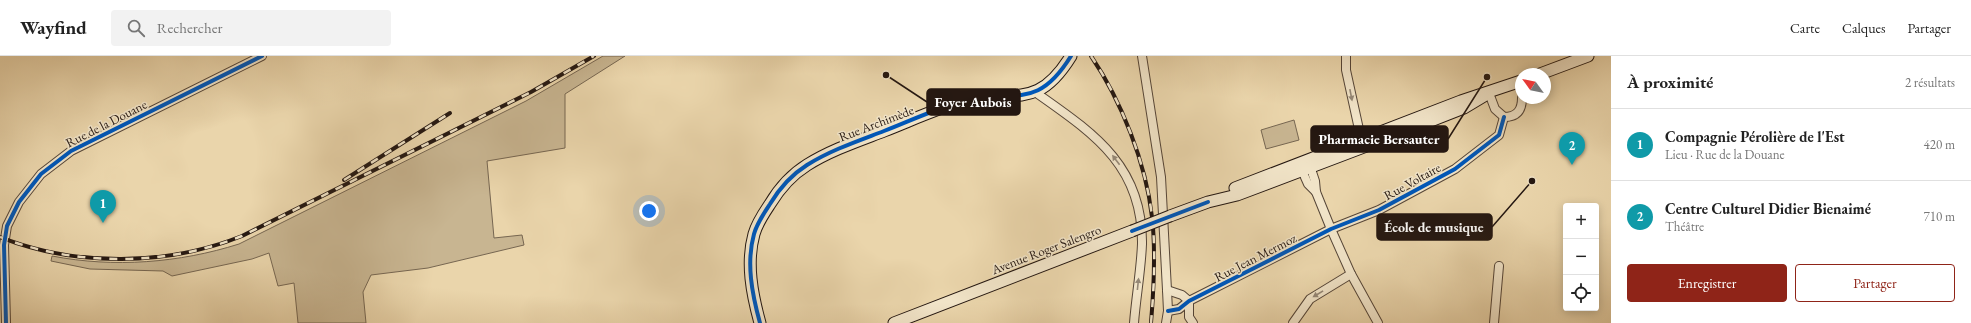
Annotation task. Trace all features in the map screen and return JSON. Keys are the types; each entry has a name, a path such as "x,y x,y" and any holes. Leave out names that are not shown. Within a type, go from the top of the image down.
{"main road":[{"path":"1035,92 1042,89 1058,74 1071,56"},
{"path":"1551,70 1588,56"},
{"name":"Avenue Roger Salengro","path":"894,323 1170,216 1208,202 1238,195 1305,165 1362,143 1461,101 1515,85"},
{"name":"Rue Archimède","path":"760,323 753,299 750,274 754,233 776,194 786,182 807,165 838,149 936,111 964,101 1017,96 1035,92"}],"street":[{"name":"Rue de la Douane","path":"6,323 4,245 7,226 19,202 41,174 71,151 262,56"},
{"path":"1142,56 1161,177 1168,311 1166,323"},
{"path":"1346,56 1346,70 1362,143"},
{"path":"1035,92 1084,126 1108,149 1127,175 1137,205 1142,244 1134,323"},
{"path":"1489,93 1495,109 1504,117 1514,116 1519,112 1522,104"},
{"name":"Rue Voltaire","path":"1331,229 1379,210 1455,169 1499,135 1504,117"},
{"path":"1305,165 1311,189 1316,192 1351,274 1378,323"},
{"name":"Rue Jean Mermoz","path":"1168,311 1179,308 1189,301 1331,229"},
{"path":"1494,323 1498,266"},
{"path":"1293,323 1310,299 1351,274"},
{"path":"1167,290 1182,295 1189,301 1189,317 1192,323"}],"shaded area":[{"path":"603,56 625,56 565,94 565,148 487,161 494,238 522,235 524,245 428,268 371,275 363,292 366,323 298,323 294,283 278,286 269,253 252,259 172,276 163,271 90,269 51,261 52,256 99,262 146,262 193,256 239,244 526,101"},
{"path":"1294,120 1299,140 1266,149 1261,130"}],"railway":[{"path":"0,237 29,247 59,254 90,258 121,259 153,257 183,253 213,246 242,236 531,92 594,56"},
{"path":"1091,56 1102,73 1122,112 1138,154 1149,196 1154,243 1154,283 1151,323"},
{"path":"344,180 450,113"}],"cycle path":[{"path":"6,323 4,245 7,226 19,202 41,174 71,151 262,56"},
{"path":"760,323 752,290 750,267 750,256 754,234 761,218 774,198 781,188 796,173 807,165 835,150 944,107 964,101 1024,95 1036,91 1047,85 1059,73 1071,56"},
{"path":"1168,311 1179,309 1189,301 1331,229 1379,210 1455,169 1499,135 1504,117"},
{"path":"1132,231 1208,202"}],"place":[{"name":"Foyer Aubois","path":"886,75"},
{"name":"Pharmacie Bersauter","path":"1487,77"},
{"name":"Centre Culturel Didier Bienaimé","path":"1572,165"},
{"name":"École de musique","path":"1532,181"},
{"name":"Compagnie Pérolière de l'Est","path":"103,223"}]}
